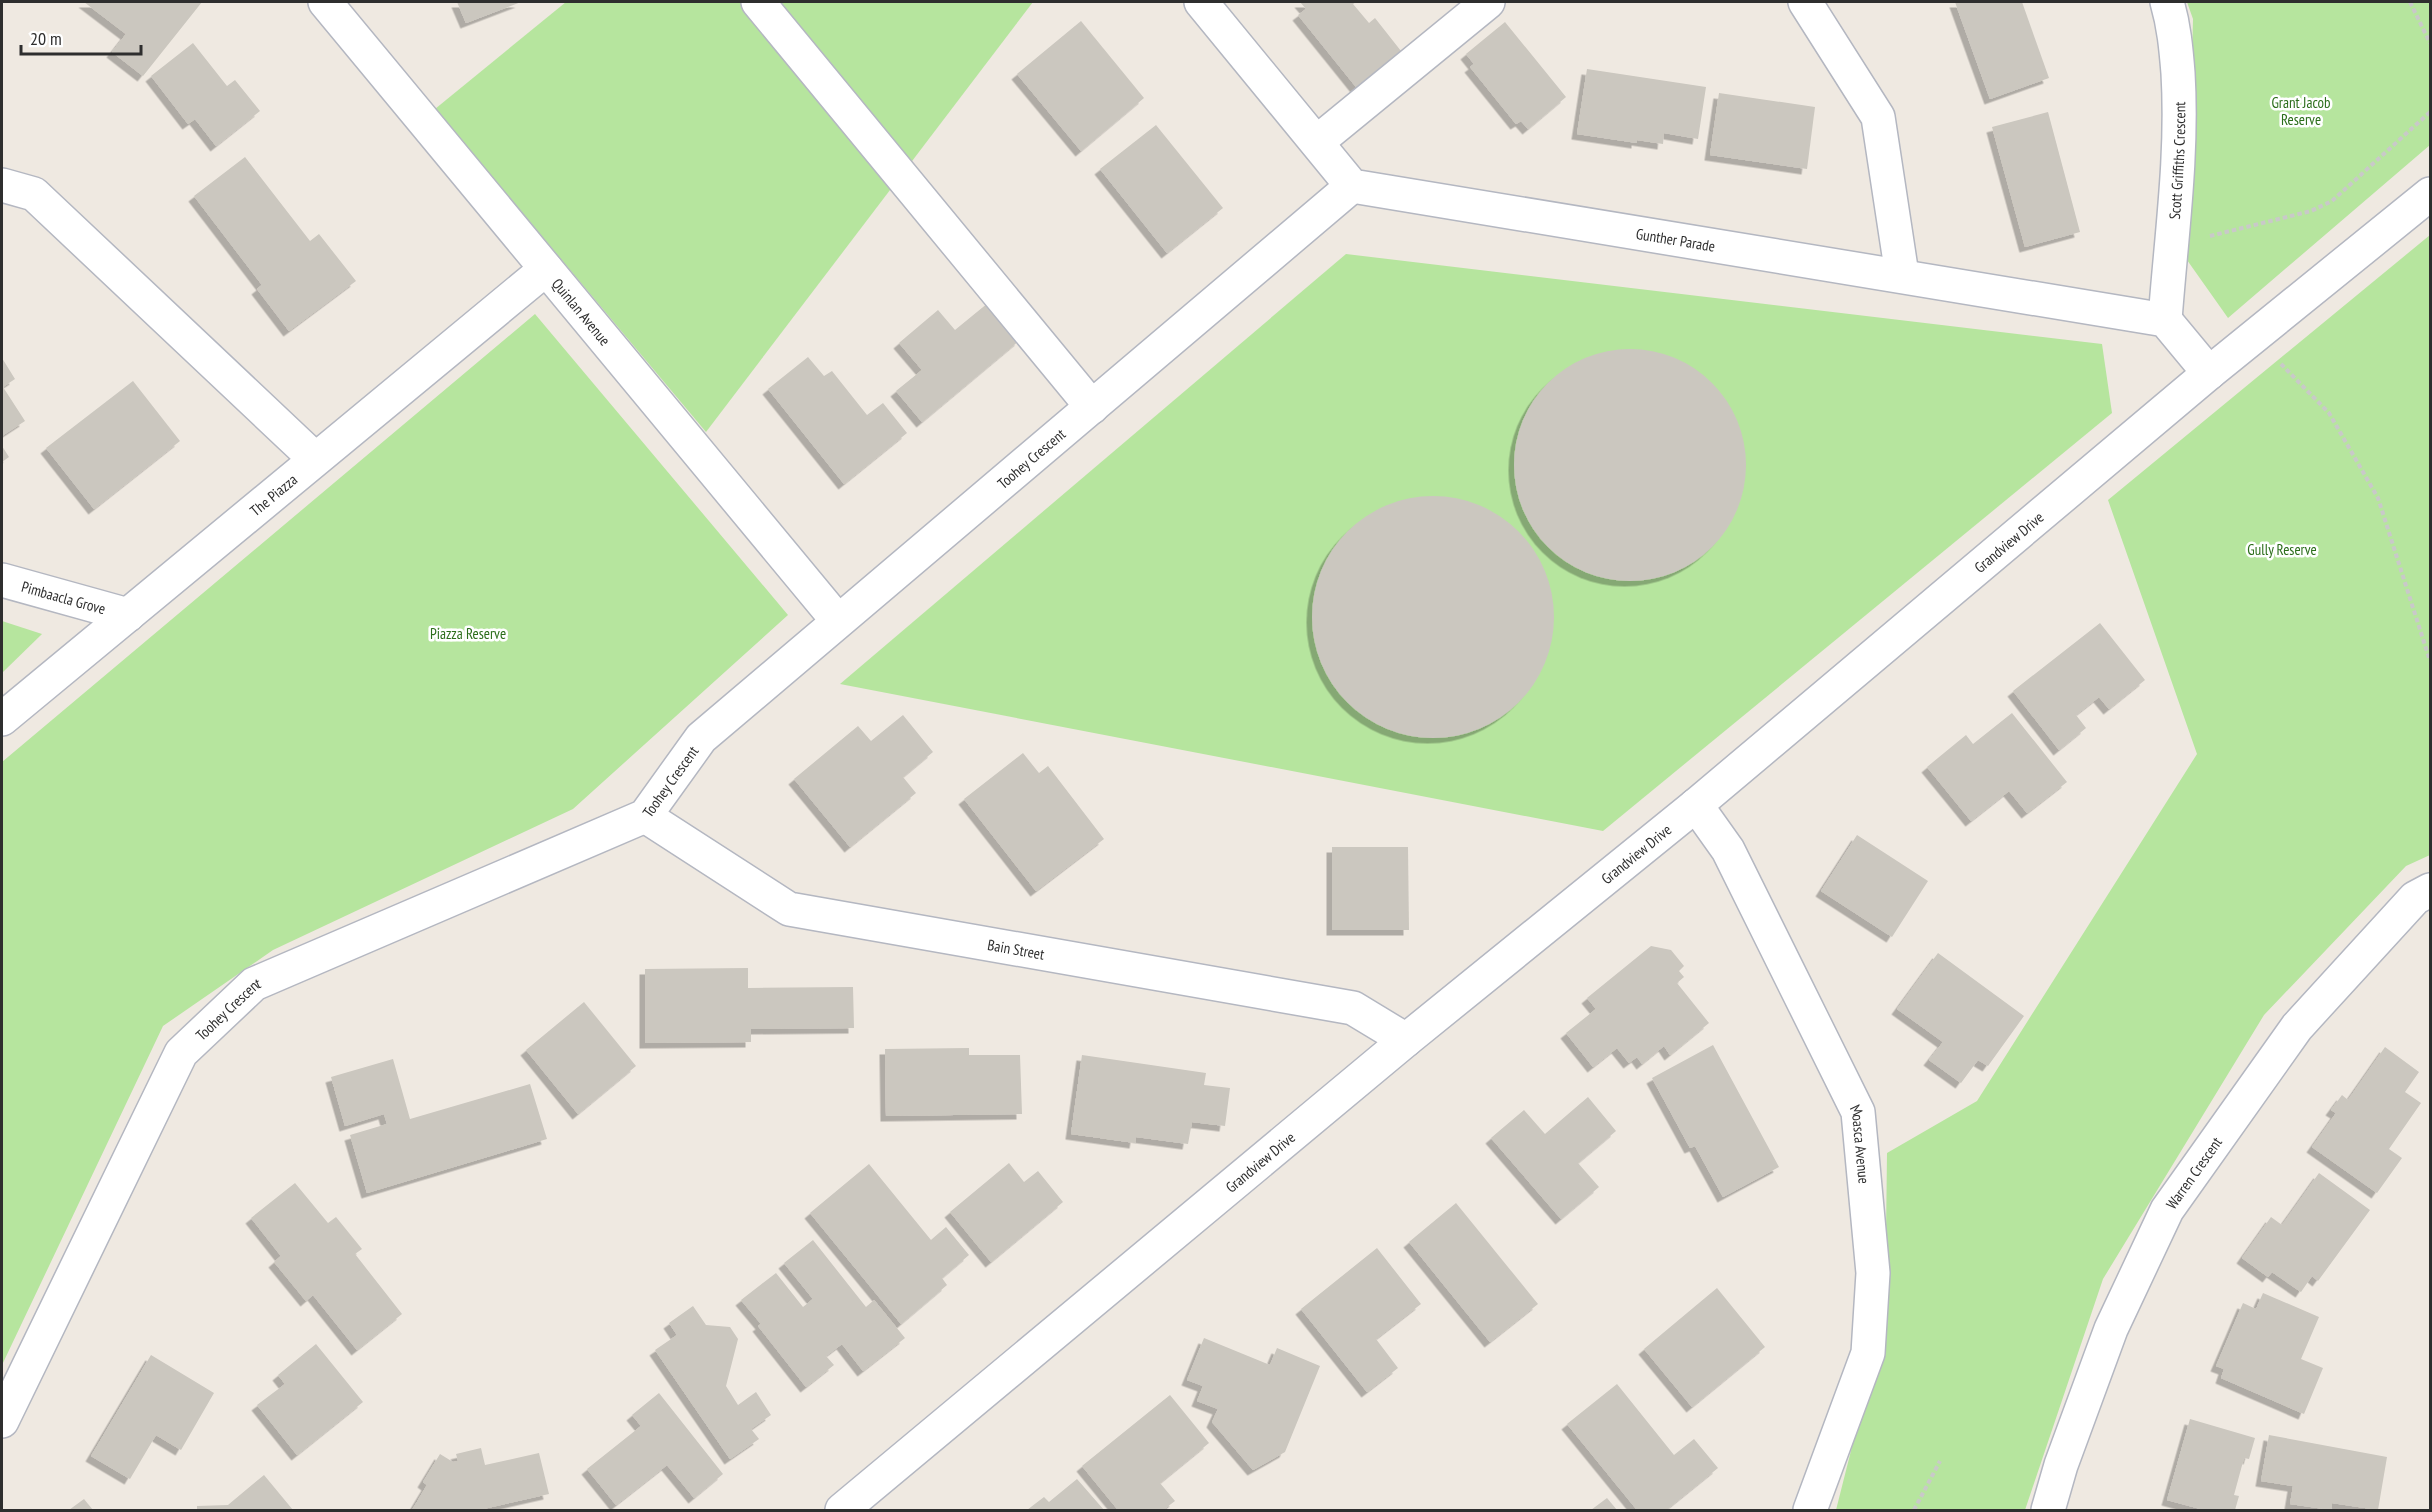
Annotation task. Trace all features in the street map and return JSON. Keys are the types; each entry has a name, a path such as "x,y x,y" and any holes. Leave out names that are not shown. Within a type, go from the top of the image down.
{"street":[{"name":"Quinlan Avenue","path":"325,2 838,621"},
{"path":"758,2 1092,407"},
{"path":"1201,2 1352,186"},
{"path":"1317,142 1488,2"},
{"path":"1804,2 1878,117 1902,275"},
{"name":"Scott Griffiths Crescent","path":"2165,320 2178,162 2179,102 2175,26 2167,2"},
{"path":"2,185 34,194 315,459"},
{"name":"Toohey Crescent","path":"2,1422 181,1053 254,984 645,816 701,738 1352,186"},
{"name":"Gunther Parade","path":"1352,186 2165,320"},
{"name":"Grandview Drive","path":"842,1510 1406,1040 1696,805 2209,373 2430,194"},
{"name":"The Piazza","path":"2,719 546,269"},
{"path":"2165,320 2209,373"},
{"name":"Pimbaacla Grove","path":"2,580 128,615"},
{"name":"Moasca Avenue","path":"1696,805 1728,850 1858,1112 1873,1273 1868,1353 1810,1510"},
{"name":"Bain Street","path":"645,816 789,909 1353,1008 1406,1040"},
{"name":"Warren Crescent","path":"2048,1510 2061,1465 2111,1329 2167,1210 2297,1027 2415,898 2430,890"}],"path":[{"path":"2410,2 2430,43"},
{"path":"2171,245 2312,211 2332,201 2430,112"},
{"path":"2255,337 2329,413 2378,498 2430,661"},
{"path":"1914,1510 1940,1461"}],"green space":[{"path":"566,2 1033,2 706,432 435,109"},
{"name":"Grant Jacob Reserve","path":"2187,2 2430,2 2430,145 2228,318 2187,260 2193,19"},
{"name":"Gully Reserve","path":"2430,235 2430,855 2406,866 2264,1015 2103,1279 2025,1510 1836,1510 1885,1316 1887,1153 1977,1101 2197,754 2108,500"},
{"path":"1346,254 2102,344 2112,413 1603,831 840,684"},
{"name":"Piazza Reserve","path":"535,314 788,615 573,809 273,950 163,1026 2,1365 2,762"},
{"path":"2,621 42,634 2,673"}],"building":[{"path":"84,2 202,2 143,76 112,52 126,34"},
{"path":"457,2 521,2 466,23"},
{"path":"1300,2 1356,2 1353,4 1369,23 1375,18 1401,51 1356,87 1298,15 1306,9"},
{"path":"1955,2 2022,2 2049,78 1990,99"},
{"path":"1081,21 1144,98 1081,151 1017,74"},
{"path":"1505,22 1566,97 1528,129 1521,121 1516,124 1470,67 1474,64 1466,54"},
{"path":"193,43 227,86 235,80 260,111 216,146 195,119 188,124 151,76"},
{"path":"1587,69 1706,87 1698,139 1664,133 1663,144 1637,140 1637,143 1577,134"},
{"path":"1719,93 1815,107 1807,169 1710,155"},
{"path":"2048,112 2080,232 2025,247 1992,127"},
{"path":"1156,125 1223,208 1167,253 1100,169"},
{"path":"245,157 310,241 319,234 356,281 289,331 257,289 262,285 194,196"},
{"path":"988,303 1020,340 922,422 896,391 922,370 899,343 938,310 955,330"},
{"path":"1630,349 1653,351 1685,363 1704,375 1720,391 1741,431 1746,465 1744,488 1732,520 1720,539 1704,555 1664,576 1630,581 1607,579 1575,567 1556,555 1540,539 1519,499 1514,465 1516,442 1528,410 1540,391 1556,375 1596,354"},
{"path":"808,357 824,376 832,371 867,415 883,403 907,433 844,484 768,389"},
{"path":"2,358 15,379 3,387 25,421 2,436"},
{"path":"133,381 180,441 94,509 46,448"},
{"path":"2,446 9,457 2,462"},
{"path":"1433,496 1457,498 1479,505 1500,516 1519,531 1534,550 1545,571 1552,593 1554,617 1552,641 1545,663 1534,684 1519,703 1500,718 1479,729 1457,736 1433,738 1409,736 1387,729 1366,718 1347,703 1332,684 1321,663 1314,641 1312,617 1314,593 1321,571 1332,550 1347,531 1366,516 1387,505 1409,498"},
{"path":"2100,623 2145,680 2109,709 2099,697 2076,715 2086,728 2059,750 2013,691"},
{"path":"2012,713 2067,782 2027,813 2009,791 1971,821 1927,767 1966,735 1973,744"},
{"path":"903,715 933,752 903,777 916,793 850,847 794,779 858,726 871,741"},
{"path":"1023,753 1039,773 1048,766 1104,839 1036,891 964,799"},
{"path":"1857,835 1928,881 1892,937 1821,891"},
{"path":"1332,847 1408,847 1409,930 1332,930"},
{"path":"1651,946 1671,950 1684,966 1679,971 1684,977 1677,983 1709,1023 1670,1055 1664,1046 1642,1064 1637,1057 1629,1063 1617,1048 1593,1067 1566,1033 1596,1009 1587,998"},
{"path":"1938,953 2024,1016 1988,1066 1978,1060 1961,1083 1929,1060 1943,1042 1897,1009"},
{"path":"748,968 748,988 853,987 854,1028 751,1029 751,1042 645,1043 645,969"},
{"path":"584,1002 636,1066 578,1114 526,1050"},
{"path":"1713,1045 1779,1167 1723,1197 1695,1146 1690,1148 1652,1078"},
{"path":"2385,1047 2419,1072 2405,1092 2421,1103 2389,1149 2402,1158 2377,1193 2312,1147 2336,1113 2331,1110 2342,1095 2348,1100"},
{"path":"969,1048 969,1055 1020,1055 1022,1114 886,1116 885,1049"},
{"path":"1082,1055 1206,1073 1204,1085 1230,1088 1225,1126 1192,1122 1188,1144 1136,1137 1135,1143 1071,1134"},
{"path":"393,1059 410,1119 530,1084 547,1139 367,1193 350,1135 387,1124 384,1114 345,1126 331,1077"},
{"path":"1588,1097 1616,1131 1578,1163 1599,1187 1561,1219 1491,1138 1524,1110 1545,1134"},
{"path":"1009,1163 1024,1182 1038,1171 1063,1202 991,1262 950,1212"},
{"path":"869,1164 931,1240 946,1227 969,1255 942,1278 947,1285 901,1324 810,1213"},
{"path":"2319,1173 2370,1210 2318,1281 2312,1276 2301,1292 2272,1272 2268,1277 2242,1258 2271,1217 2282,1225"},
{"path":"295,1183 328,1223 336,1217 362,1249 355,1254 402,1314 357,1350 313,1295 306,1301 274,1262 281,1256 251,1218"},
{"path":"1456,1203 1538,1304 1490,1342 1409,1242"},
{"path":"813,1240 866,1307 874,1300 905,1338 863,1371 842,1344 826,1356 834,1365 806,1387 758,1326 761,1324 741,1300 776,1273 803,1307 813,1299 784,1263"},
{"path":"1377,1248 1421,1304 1376,1339 1398,1368 1367,1392 1301,1309"},
{"path":"1717,1288 1765,1347 1692,1407 1644,1349"},
{"path":"2263,1293 2319,1317 2301,1359 2323,1368 2304,1414 2221,1378 2224,1369 2216,1366 2243,1303 2256,1309"},
{"path":"693,1306 706,1325 730,1327 738,1339 726,1386 738,1405 756,1392 771,1415 751,1429 759,1439 730,1459 655,1350 677,1335 669,1323"},
{"path":"1204,1338 1270,1365 1277,1348 1320,1366 1285,1452 1253,1470 1212,1422 1218,1409 1197,1401 1203,1386 1187,1380"},
{"path":"316,1344 363,1402 297,1455 257,1405 285,1384 278,1375"},
{"path":"151,1355 214,1393 181,1450 156,1435 130,1479 91,1456"},
{"path":"1617,1384 1674,1455 1694,1439 1718,1468 1666,1510 1637,1510 1567,1424"},
{"path":"659,1393 723,1474 694,1498 667,1465 616,1505 587,1469 641,1426 632,1415"},
{"path":"1170,1395 1209,1443 1160,1483 1175,1501 1163,1510 1118,1510 1082,1466"},
{"path":"2190,1419 2255,1438 2249,1459 2244,1458 2234,1495 2239,1496 2235,1510 2204,1510 2167,1500"},
{"path":"2269,1435 2387,1457 2378,1510 2332,1503 2331,1510 2290,1504 2293,1486 2261,1481"},
{"path":"481,1448 485,1465 539,1453 549,1494 479,1510 412,1510 427,1485 423,1482 440,1454 453,1462 458,1461 456,1454"},
{"path":"264,1475 293,1510 197,1510 197,1506 228,1505"},
{"path":"1077,1479 1104,1510 1027,1510 1044,1497 1049,1502"},
{"path":"1607,1498 1617,1510 1591,1510"},
{"path":"84,1499 93,1510 69,1510"}]}
